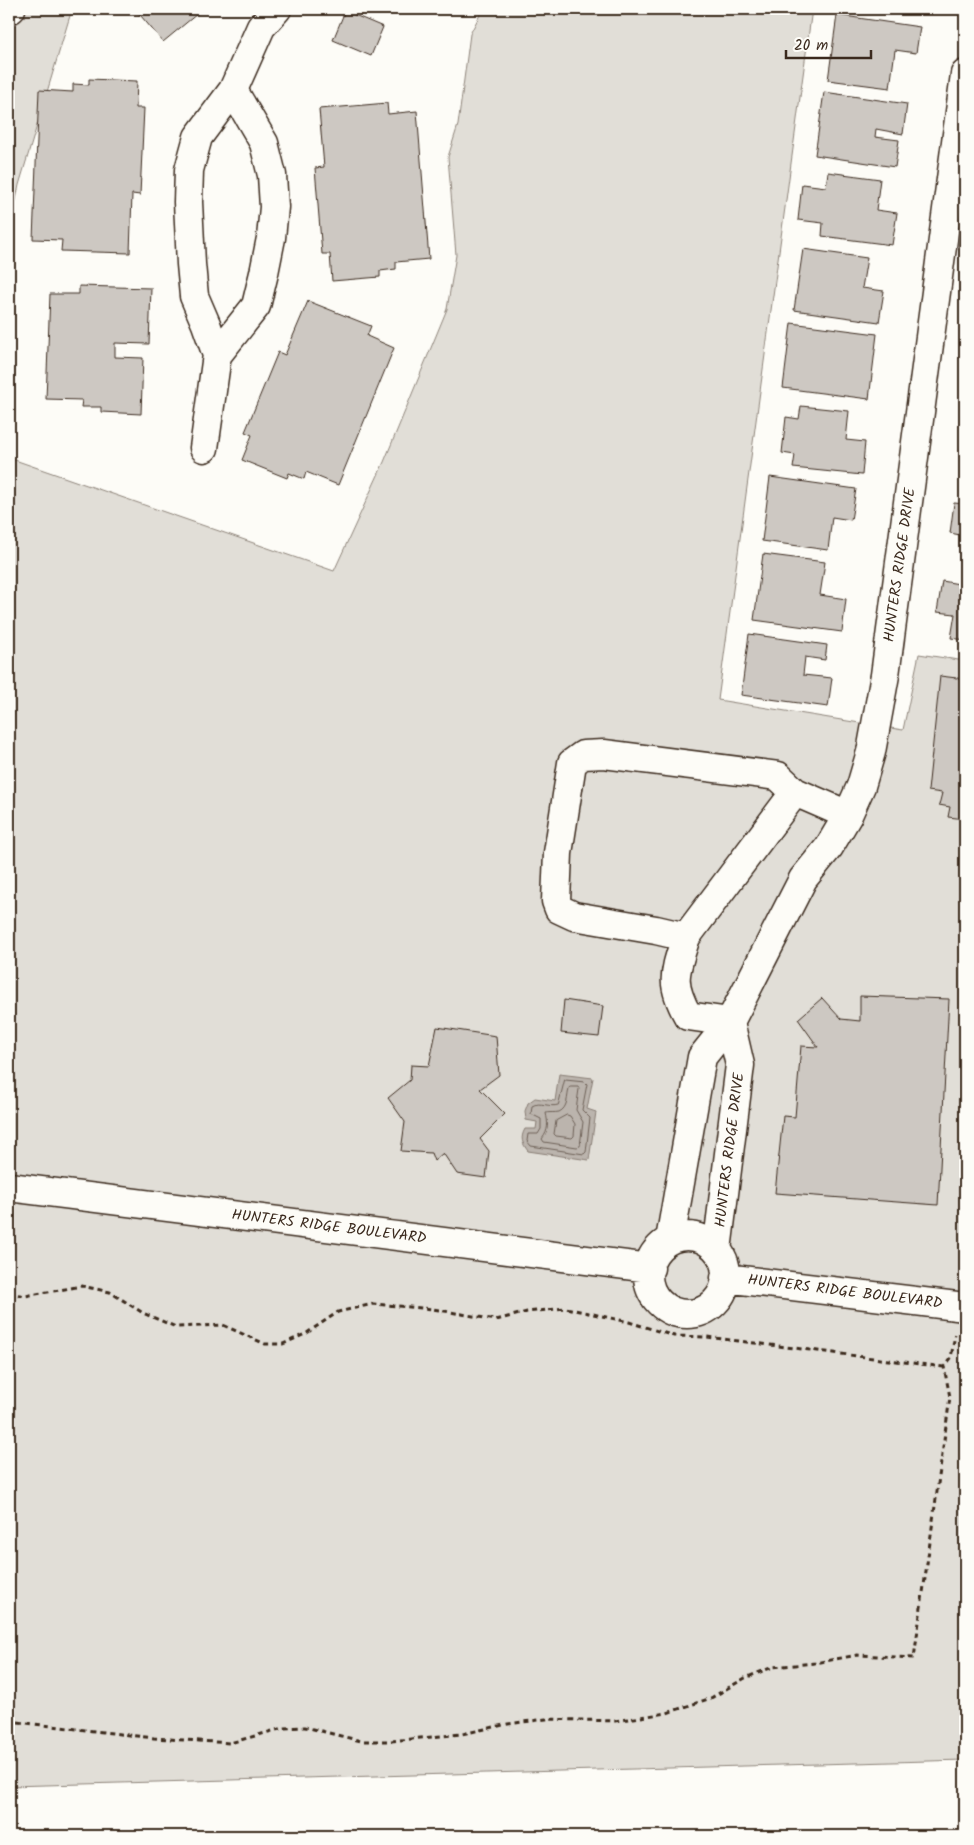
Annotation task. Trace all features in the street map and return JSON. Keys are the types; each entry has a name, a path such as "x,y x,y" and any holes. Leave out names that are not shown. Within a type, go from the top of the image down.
{"street":[{"path":"204,448 217,355 194,296 190,237 189,170 198,137 233,90 261,27 277,9"},
{"name":"HUNTERS RIDGE DRIVE","path":"670,1240 702,1058 730,1022 803,879 829,847 848,815 861,786 871,752 885,675 965,74"},
{"path":"217,355 256,306 266,264 274,207 272,176 264,143 233,90"},
{"path":"686,937 574,916 560,909 556,901 558,853 572,763 583,755 604,754 778,776 795,792 848,815"},
{"path":"730,1022 688,1016 677,996 675,973 686,937 795,792"},
{"name":"HUNTERS RIDGE DRIVE","path":"717,1250 740,1065 730,1022"},
{"name":"HUNTERS RIDGE BOULEVARD","path":"9,1186 650,1268"},
{"path":"682,1236 696,1236 708,1242 717,1250 724,1262 724,1286 719,1298 710,1306 699,1312 686,1314 674,1312 663,1305 655,1296 650,1285 652,1259 660,1248 670,1240 682,1236"},
{"name":"HUNTERS RIDGE BOULEVARD","path":"725,1278 963,1306"}],"path":[{"path":"9,1293 26,1296 82,1286 110,1292 143,1313 176,1327 223,1325 265,1344 283,1344 306,1333 338,1312 373,1304 433,1309 496,1320 527,1312 566,1308 629,1322 674,1336 706,1337 944,1367"},
{"path":"9,1721 154,1738 230,1742 283,1728 304,1727 361,1741 391,1741 462,1734 508,1724 546,1719 615,1721 658,1715 711,1698 745,1678 773,1667 815,1663 857,1654 914,1658 950,1397 944,1367 951,1358 963,1306"}],"shaded area":[{"path":"22,9 72,9 19,185 9,234 9,26"},
{"path":"483,9 812,9 718,700 903,730 919,654 965,661 965,1760 9,1786 9,458 334,571 384,462 447,309 456,255 448,157 458,125 470,34"}],"water":[{"path":"559,1074 593,1078 587,1109 596,1112 589,1160 528,1151 523,1143 522,1138 525,1129 536,1129 537,1122 526,1120 525,1111 528,1103 535,1098 555,1101"}],"building":[{"path":"135,9 203,9 163,42"},
{"path":"868,9 910,9 910,14"},
{"path":"345,11 383,27 371,56 333,40"},
{"path":"837,15 920,27 916,53 895,50 890,88 828,80"},
{"path":"89,79 137,81 136,108 144,108 140,195 132,194 130,253 61,251 62,240 33,239 39,90 73,92 73,84 89,85"},
{"path":"824,92 907,104 903,134 876,129 875,137 899,140 895,167 815,155"},
{"path":"387,103 388,114 417,111 429,259 396,262 396,269 380,271 380,277 332,281 330,254 322,254 315,168 324,167 319,109"},
{"path":"828,172 880,179 876,210 897,213 892,245 822,236 823,223 798,220 802,184 826,187"},
{"path":"803,249 867,258 862,288 884,291 879,322 794,310"},
{"path":"79,286 151,288 149,344 115,343 115,357 143,358 141,414 101,412 101,407 81,407 82,400 46,399 50,294 79,294"},
{"path":"308,301 371,326 367,336 394,348 338,485 306,472 304,479 289,473 287,478 242,460 252,435 245,432 278,352 285,355"},
{"path":"791,323 877,334 869,399 783,388"},
{"path":"801,406 849,411 846,440 865,442 862,475 793,468 795,455 782,453 786,417 799,419"},
{"path":"964,426 965,457 960,457"},
{"path":"965,466 965,490 962,490"},
{"path":"770,477 856,489 851,520 832,517 828,550 762,541"},
{"path":"954,503 965,504 965,536 950,533"},
{"path":"763,554 825,562 820,595 846,599 842,632 754,620"},
{"path":"942,581 965,585 965,640 951,638 955,614 937,612"},
{"path":"749,634 827,645 825,660 805,657 803,675 832,678 828,707 741,695"},
{"path":"940,676 965,679 965,819 948,817 950,807 939,805 942,793 928,791"},
{"path":"860,996 949,999 938,1205 775,1193 783,1116 795,1117 801,1046 818,1047 798,1019 822,998 841,1019 860,1021"},
{"path":"564,1000 603,1006 599,1037 561,1033"},
{"path":"437,1027 496,1036 499,1075 480,1089 505,1114 480,1139 489,1151 486,1178 457,1174 443,1153 434,1161 431,1153 401,1151 405,1122 388,1098 410,1080 411,1065 429,1066"}]}
